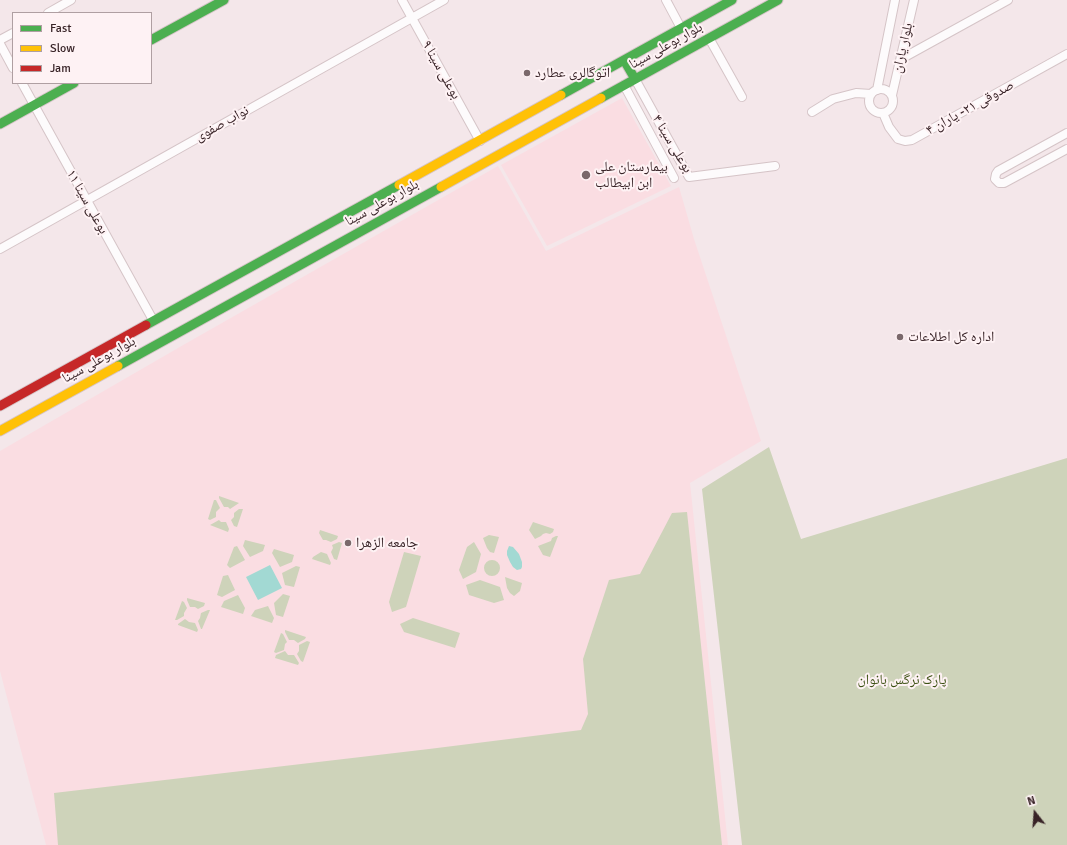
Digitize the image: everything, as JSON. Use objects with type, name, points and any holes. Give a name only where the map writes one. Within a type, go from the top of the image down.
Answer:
[{"type":"main road","points":[[152,39],[224,0]]},
{"type":"main road","name":"بلوار بوعلی سینا","points":[[0,431],[620,79],[624,60],[732,0]]},
{"type":"main road","name":"بلوار بوعلی سینا","points":[[0,406],[153,320],[480,141],[620,79],[637,82],[709,38],[778,0]]},
{"type":"main road","points":[[624,60],[637,82]]},
{"type":"main road","points":[[0,124],[72,84]]},
{"type":"street","points":[[50,12],[71,0]]},
{"type":"street","name":"بوعلی سینا ۹","points":[[402,0],[480,141]]},
{"type":"street","name":"نواب صفوی","points":[[0,249],[444,0]]},
{"type":"street","points":[[666,0],[681,28]]},
{"type":"street","name":"بلوار یاران","points":[[874,92],[895,0]]},
{"type":"street","name":"بلوار یاران","points":[[892,95],[914,0]]},
{"type":"street","points":[[901,59],[1008,0]]},
{"type":"street","points":[[0,40],[12,34]]},
{"type":"street","points":[[709,38],[742,97]]},
{"type":"street","points":[[0,44],[12,66]]},
{"type":"street","name":"صدوقی ۲۱- یاران ۴","points":[[883,113],[898,139],[905,141],[912,140],[1067,54]]},
{"type":"street","name":"بوعلی سینا ۴","points":[[620,79],[674,178]]},
{"type":"street","name":"بوعلی سینا ۴","points":[[637,82],[689,178],[775,166]]},
{"type":"street","name":"بوعلی سینا ۱۱","points":[[23,84],[153,320]]},
{"type":"street","points":[[812,112],[834,99],[856,93],[874,92],[881,89],[892,95],[892,106],[887,111],[883,113],[877,112],[871,108],[869,102],[874,92]]},
{"type":"street","points":[[652,136],[663,130]]},
{"type":"street","points":[[1067,133],[998,171],[995,179],[999,183],[1004,183],[1067,149]]},
{"type":"shaded area","name":"بیمارستان علی ابن ابیطالب","points":[[622,98],[671,186],[547,246],[501,165]]},
{"type":"shaded area","name":"جامعه الزهرا","points":[[498,166],[546,251],[679,187],[694,239],[761,441],[690,483],[728,845],[46,845],[0,671],[0,451]]},
{"type":"green space","name":"پارک نرگس بانوان","points":[[769,447],[801,539],[1067,458],[1067,845],[742,845],[702,489]]},
{"type":"green space","points":[[219,496],[239,503],[230,509],[228,507],[224,507]]},
{"type":"green space","points":[[214,500],[216,500],[220,508],[216,512],[216,517],[210,520],[208,519]]},
{"type":"green space","points":[[239,509],[243,509],[237,527],[234,526],[231,520],[234,517],[234,513]]},
{"type":"green space","points":[[687,512],[722,845],[58,845],[54,793],[581,730],[588,714],[583,659],[609,580],[640,574],[672,513]]},
{"type":"green space","points":[[219,520],[221,522],[226,522],[229,529],[228,532],[210,525]]},
{"type":"green space","points":[[533,522],[554,529],[553,532],[550,534],[543,534],[535,539],[529,530]]},
{"type":"green space","points":[[320,530],[338,536],[337,539],[331,542],[323,540],[319,533]]},
{"type":"green space","points":[[489,535],[499,537],[494,553],[490,552],[487,548],[483,538]]},
{"type":"green space","points":[[558,536],[550,557],[543,555],[538,546],[551,541],[552,538]]},
{"type":"green space","points":[[245,540],[265,545],[263,551],[250,557],[243,546]]},
{"type":"green space","points":[[339,542],[342,543],[337,560],[334,559],[331,552],[333,548],[332,545]]},
{"type":"green space","points":[[474,542],[481,554],[476,572],[463,579],[459,570],[467,547]]},
{"type":"green space","points":[[237,546],[245,560],[230,568],[227,565],[234,547]]},
{"type":"green space","points":[[274,549],[294,555],[292,562],[280,567],[272,553]]},
{"type":"green space","points":[[321,552],[327,554],[331,563],[330,565],[312,559]]},
{"type":"green space","points":[[404,552],[421,556],[406,607],[392,612],[389,602]]},
{"type":"green space","points":[[492,560],[498,562],[500,568],[498,574],[492,576],[486,574],[484,568],[486,562]]},
{"type":"green space","points":[[296,566],[300,567],[294,587],[285,585],[282,573]]},
{"type":"green space","points":[[228,575],[235,590],[222,597],[217,595],[223,576]]},
{"type":"green space","points":[[505,577],[522,583],[520,591],[514,596],[507,588]]},
{"type":"green space","points":[[480,580],[500,587],[504,600],[494,603],[469,595],[466,585]]},
{"type":"green space","points":[[283,594],[290,596],[283,617],[276,615],[274,603]]},
{"type":"green space","points":[[238,595],[245,608],[243,614],[221,607],[224,601]]},
{"type":"green space","points":[[187,598],[205,603],[204,606],[198,609],[195,607],[190,607]]},
{"type":"green space","points":[[182,601],[187,608],[184,616],[175,620]]},
{"type":"green space","points":[[268,606],[274,618],[272,623],[251,616],[255,610]]},
{"type":"green space","points":[[210,610],[201,629],[198,621],[201,613]]},
{"type":"green space","points":[[413,618],[460,633],[455,648],[404,632],[400,624]]},
{"type":"green space","points":[[185,619],[189,622],[195,623],[198,630],[197,632],[178,625]]},
{"type":"green space","points":[[285,630],[306,637],[298,643],[294,640],[289,640]]},
{"type":"green space","points":[[281,633],[287,642],[284,650],[276,653],[274,652]]},
{"type":"green space","points":[[307,641],[310,642],[303,662],[297,654],[299,651],[299,645]]},
{"type":"green space","points":[[285,651],[288,655],[294,655],[299,663],[298,665],[275,658],[276,655]]},
{"type":"water","points":[[509,546],[513,547],[519,554],[522,562],[521,569],[517,570],[510,562],[507,555]]},
{"type":"water","points":[[270,565],[282,588],[258,600],[246,577]]},
{"type":"traffic: fast","points":[[152,39],[224,0]]},
{"type":"traffic: fast","points":[[561,95],[732,0]]},
{"type":"traffic: fast","points":[[601,98],[778,0]]},
{"type":"traffic: fast","points":[[624,60],[635,79]]},
{"type":"traffic: fast","points":[[0,124],[72,84]]},
{"type":"traffic: fast","points":[[146,325],[399,185]]},
{"type":"traffic: fast","points":[[118,366],[441,187]]},
{"type":"traffic: slow","points":[[399,185],[561,95]]},
{"type":"traffic: slow","points":[[441,187],[601,98]]},
{"type":"traffic: slow","points":[[0,431],[118,366]]},
{"type":"traffic: jam","points":[[0,406],[146,325]]},
{"type":"place","name":"اتوگالری عطارد","points":[[527,73]]},
{"type":"place","name":"بیمارستان علی ابن ابیطالب","points":[[586,175]]},
{"type":"place","name":"اداره کل اطلاعات","points":[[900,337]]},
{"type":"place","name":"جامعه الزهرا","points":[[348,543]]}]
